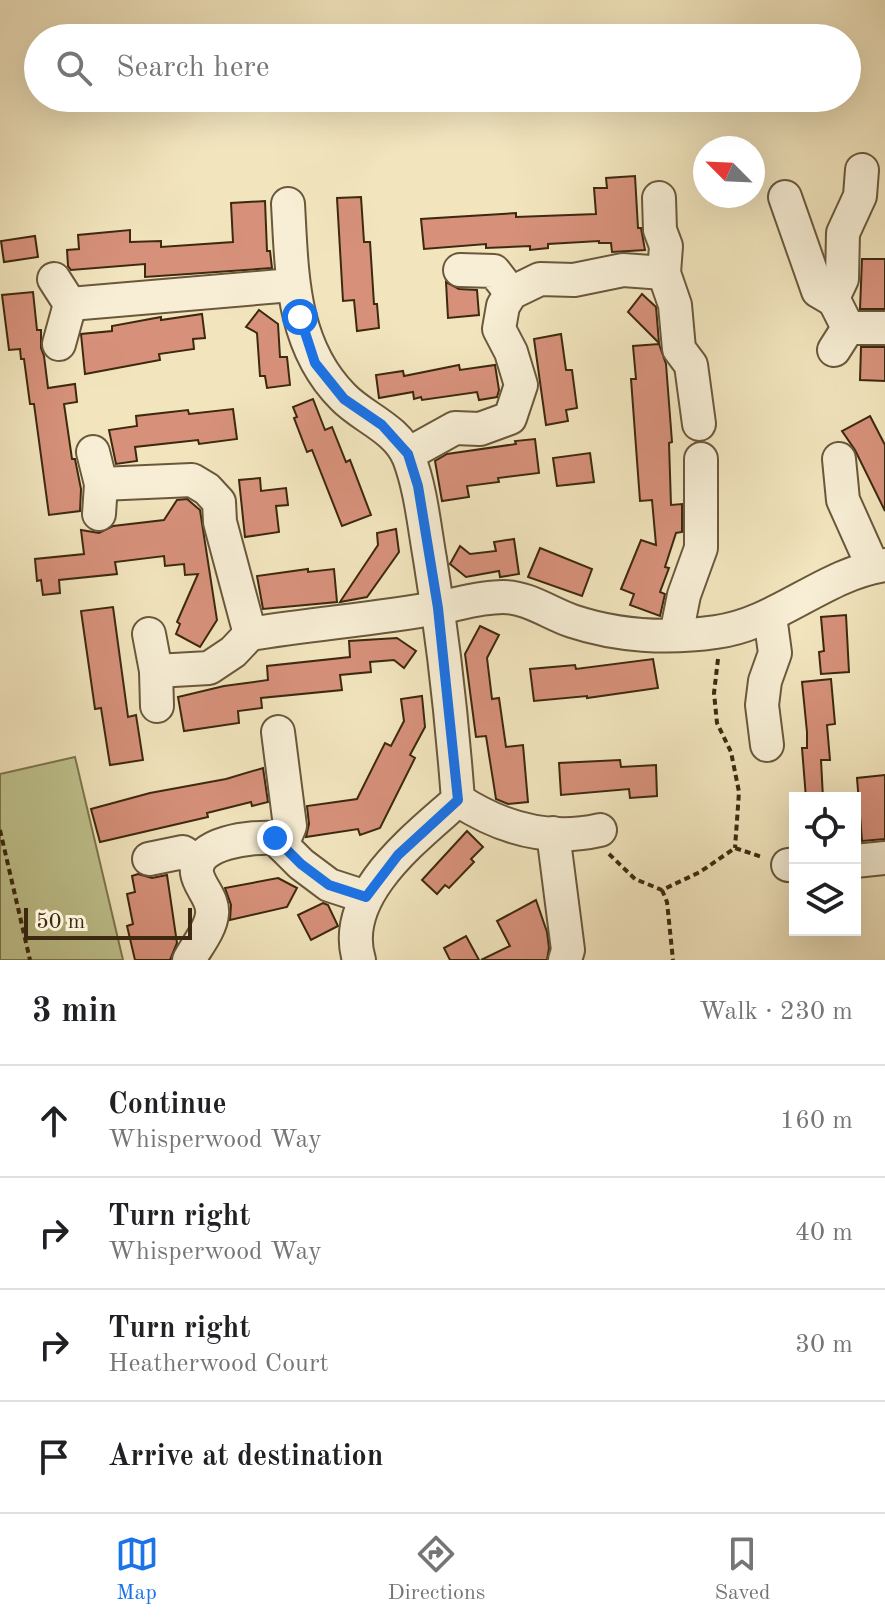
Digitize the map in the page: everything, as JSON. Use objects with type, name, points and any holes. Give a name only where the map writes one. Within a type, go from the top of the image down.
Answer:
[{"type":"street","points":[[838,319],[843,233],[860,196],[862,170]]},
{"type":"street","points":[[785,197],[818,291],[838,319],[885,328]]},
{"type":"street","points":[[659,198],[660,230],[675,305],[679,349],[691,365],[699,424]]},
{"type":"street","points":[[288,204],[292,285],[315,363],[344,399],[382,425],[408,454],[418,486],[438,608],[458,800]]},
{"type":"street","points":[[408,454],[455,428],[480,429],[510,418],[521,385],[511,352],[499,329],[503,306],[511,293],[540,279],[574,280],[665,259]]},
{"type":"street","points":[[460,270],[494,271],[511,293]]},
{"type":"street","points":[[59,344],[62,291],[292,285]]},
{"type":"street","points":[[93,452],[100,499],[192,480],[207,489],[219,502],[220,522],[250,634]]},
{"type":"street","points":[[676,635],[684,595],[701,548],[701,459]]},
{"type":"street","points":[[156,671],[209,668],[233,652],[250,634],[438,608],[471,599],[505,597],[530,602],[570,620],[614,632],[676,635],[718,632],[770,616],[829,584],[879,566],[843,500],[839,459]]},
{"type":"street","points":[[767,745],[762,705],[765,681],[775,653],[770,616]]},
{"type":"street","points":[[149,634],[156,671],[157,706]]},
{"type":"street","points":[[278,732],[290,826],[282,845]]},
{"type":"street","points":[[458,800],[484,817],[527,831],[594,831]]},
{"type":"street","points":[[359,960],[357,925],[366,897],[398,855],[458,800]]},
{"type":"street","points":[[553,833],[568,950],[565,960]]},
{"type":"street","points":[[189,960],[212,915],[208,897],[197,874],[198,862],[206,851],[254,836],[275,838],[301,864],[329,885],[366,897]]},
{"type":"street","points":[[149,859],[183,852],[198,862]]},
{"type":"street","points":[[861,860],[885,858]]},
{"type":"path","points":[[718,632],[714,693],[717,723],[731,752],[739,792],[735,848]]},
{"type":"path","points":[[0,830],[30,960]]},
{"type":"path","points":[[594,831],[635,879],[662,890],[667,902],[673,960]]},
{"type":"path","points":[[735,848],[755,856],[789,862]]},
{"type":"path","points":[[662,890],[700,872],[735,848]]},
{"type":"green space","points":[[75,757],[123,960],[0,960],[0,774]]},
{"type":"building","points":[[635,176],[638,228],[641,228],[645,250],[612,252],[611,243],[599,241],[548,244],[548,248],[530,250],[530,246],[486,248],[486,244],[424,249],[421,219],[516,213],[516,217],[596,214],[594,188],[607,188],[606,178]]},
{"type":"building","points":[[361,197],[364,242],[370,242],[374,304],[377,304],[379,328],[357,331],[354,300],[343,301],[337,198]]},
{"type":"building","points":[[265,201],[267,251],[270,251],[272,268],[145,277],[145,264],[71,270],[68,266],[67,250],[79,249],[78,235],[130,230],[130,242],[161,241],[161,247],[233,242],[231,203]]},
{"type":"building","points":[[35,236],[38,257],[4,262],[1,241]]},
{"type":"building","points":[[862,259],[885,259],[885,309],[860,309]]},
{"type":"building","points":[[446,282],[459,289],[477,290],[479,315],[448,318]]},
{"type":"building","points":[[33,292],[48,388],[75,384],[77,402],[64,404],[72,459],[75,459],[81,489],[80,511],[49,515],[34,404],[30,404],[24,359],[21,359],[20,349],[9,350],[2,295]]},
{"type":"building","points":[[642,294],[656,307],[659,343],[628,312]]},
{"type":"building","points":[[259,310],[278,324],[280,357],[287,357],[290,385],[267,388],[265,376],[260,376],[257,333],[246,327]]},
{"type":"building","points":[[202,314],[205,338],[193,339],[194,349],[159,354],[160,360],[85,374],[81,334],[112,331],[112,326],[161,317],[161,320]]},
{"type":"building","points":[[561,334],[566,370],[572,370],[577,408],[566,410],[568,421],[546,425],[534,339]]},
{"type":"building","points":[[659,344],[666,364],[672,442],[669,443],[671,505],[682,504],[682,532],[676,533],[665,567],[669,568],[660,592],[665,594],[660,616],[630,605],[634,594],[621,589],[641,540],[656,545],[652,500],[640,501],[631,379],[636,379],[633,346]]},
{"type":"building","points":[[861,347],[885,347],[885,381],[860,380]]},
{"type":"building","points":[[459,365],[460,370],[495,365],[499,390],[497,397],[479,400],[477,392],[422,400],[421,397],[414,399],[413,392],[379,398],[376,375],[403,371],[404,376]]},
{"type":"building","points":[[313,399],[325,430],[332,427],[346,462],[350,460],[371,515],[342,526],[312,450],[307,452],[294,418],[297,417],[293,407]]},
{"type":"building","points":[[233,409],[237,439],[135,447],[137,461],[116,464],[109,430],[137,426],[136,416]]},
{"type":"building","points":[[870,416],[885,445],[885,511],[855,450],[842,431]]},
{"type":"building","points":[[535,439],[539,473],[467,486],[469,497],[442,501],[435,461],[447,454]]},
{"type":"building","points":[[590,453],[594,482],[557,486],[553,458]]},
{"type":"building","points":[[260,478],[261,491],[286,488],[288,505],[276,506],[279,532],[245,537],[239,480]]},
{"type":"building","points":[[187,499],[200,510],[217,620],[200,647],[176,634],[180,624],[177,622],[198,574],[185,575],[184,564],[165,566],[164,556],[115,562],[117,574],[59,580],[60,593],[43,595],[41,580],[37,581],[35,559],[84,554],[81,530],[99,533],[113,526],[164,520],[177,500]]},
{"type":"building","points":[[396,529],[399,552],[367,597],[340,602],[378,545],[377,533]]},
{"type":"building","points":[[514,539],[519,574],[500,577],[499,571],[466,577],[450,564],[460,546],[470,554],[496,551],[494,542]]},
{"type":"building","points":[[540,548],[592,569],[582,596],[528,577]]},
{"type":"building","points":[[308,569],[308,572],[334,569],[337,602],[263,609],[257,576]]},
{"type":"building","points":[[113,607],[128,717],[136,715],[143,760],[110,765],[101,708],[95,709],[81,611]]},
{"type":"building","points":[[846,615],[849,672],[821,674],[819,652],[824,651],[821,617]]},
{"type":"building","points":[[480,626],[499,635],[487,658],[492,699],[499,698],[506,747],[523,745],[528,802],[508,804],[496,799],[486,736],[476,737],[465,654]]},
{"type":"building","points":[[397,638],[416,651],[404,668],[394,660],[370,662],[371,672],[340,675],[342,690],[261,698],[262,708],[238,711],[239,723],[184,731],[178,697],[268,680],[267,666],[350,657],[349,641]]},
{"type":"building","points":[[653,659],[658,688],[587,698],[534,701],[530,669],[575,665],[576,669]]},
{"type":"building","points":[[831,679],[835,724],[827,725],[830,760],[821,760],[823,792],[806,792],[802,748],[807,748],[807,732],[802,682]]},
{"type":"building","points":[[422,696],[425,727],[410,755],[415,758],[380,828],[360,835],[358,829],[306,837],[309,824],[307,806],[357,799],[385,743],[391,746],[404,721],[401,699]]},
{"type":"building","points":[[620,760],[621,767],[656,765],[657,796],[630,798],[629,789],[561,795],[559,763]]},
{"type":"building","points":[[263,768],[268,802],[252,806],[251,802],[207,813],[208,817],[100,842],[91,809]]},
{"type":"building","points":[[885,775],[885,839],[862,841],[861,792],[858,792],[857,778]]},
{"type":"building","points":[[467,831],[483,847],[471,859],[474,862],[449,888],[445,885],[437,894],[422,880]]},
{"type":"building","points":[[138,874],[152,878],[167,875],[177,943],[170,960],[135,960],[127,926],[133,924],[127,894],[135,892],[132,876]]},
{"type":"building","points":[[278,878],[297,888],[287,907],[230,920],[231,905],[225,888]]},
{"type":"building","points":[[536,900],[547,932],[547,960],[481,960],[510,946],[497,921]]},
{"type":"building","points":[[323,903],[328,905],[338,926],[311,940],[298,915]]},
{"type":"building","points":[[466,936],[479,960],[450,960],[444,948]]},
{"type":"route","points":[[275,838],[301,864],[329,885],[366,897],[398,855],[458,800],[438,608],[418,486],[408,454],[382,425],[344,399],[315,363],[300,317]]}]
